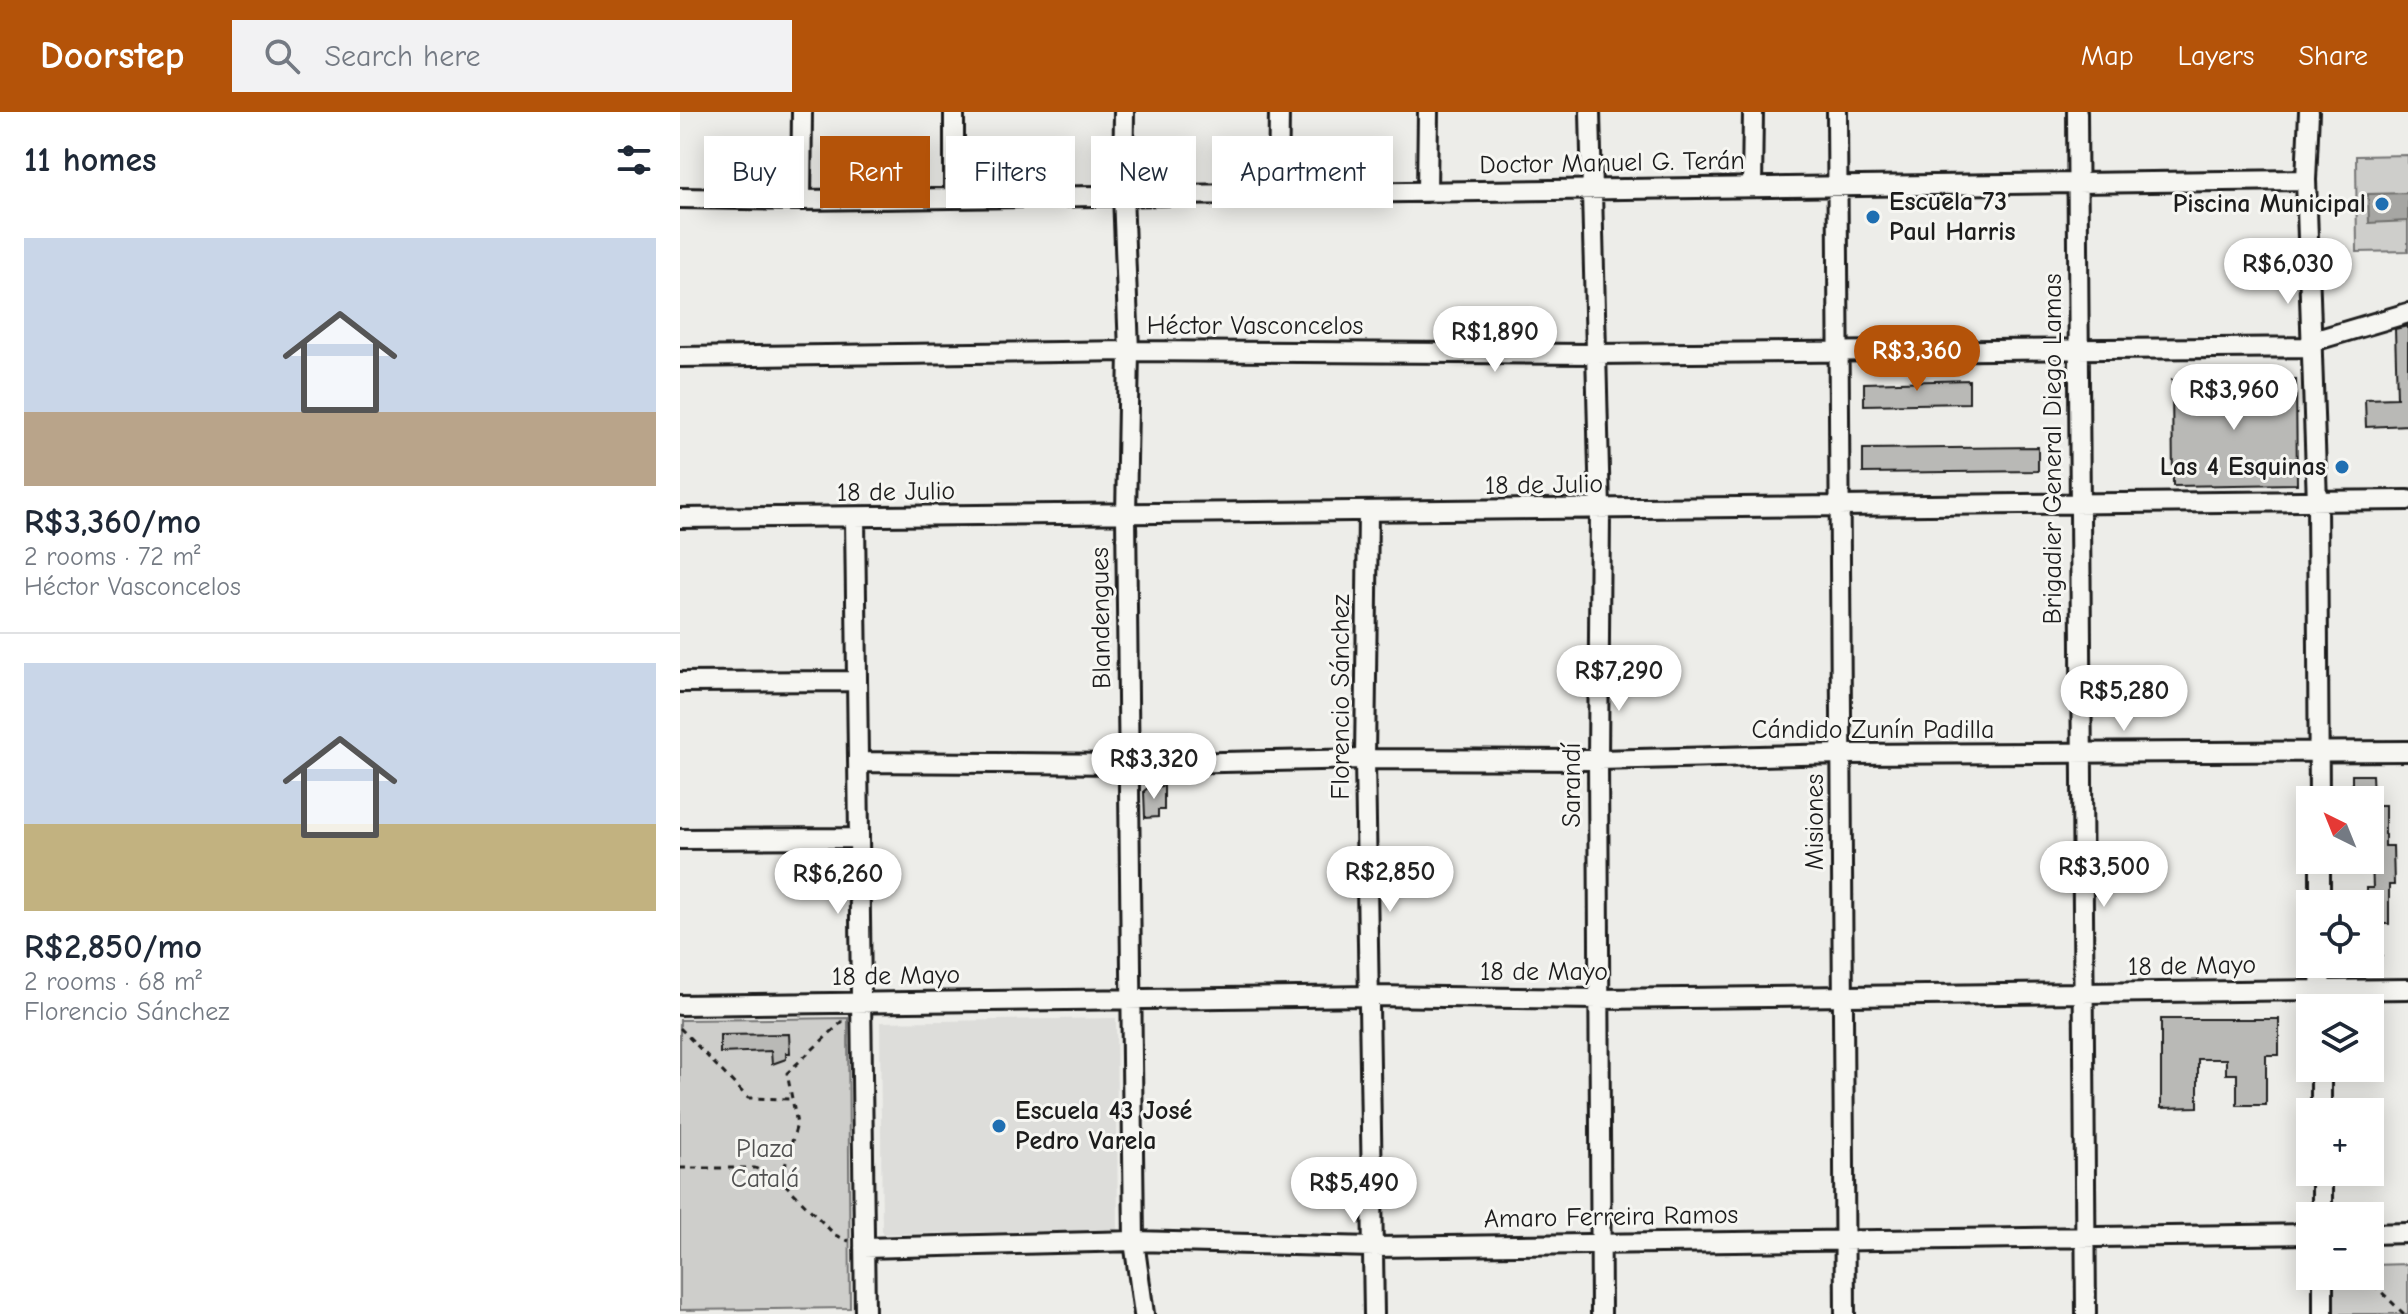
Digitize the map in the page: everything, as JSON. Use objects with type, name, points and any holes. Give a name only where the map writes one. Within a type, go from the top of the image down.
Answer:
[{"type":"street","points":[[802,112],[802,136]]},
{"type":"street","points":[[954,112],[954,136]]},
{"type":"street","name":"Blandengues","points":[[1124,112],[1124,136]]},
{"type":"street","points":[[1279,112],[1279,136]]},
{"type":"street","points":[[1427,192],[1428,112]]},
{"type":"street","name":"Sarandí","points":[[1590,112],[1600,510],[1601,1314]]},
{"type":"street","points":[[1752,187],[1753,112]]},
{"type":"street","name":"Misiones","points":[[1837,112],[1845,1314]]},
{"type":"street","name":"Brigadier General Diego Lamas","points":[[2077,112],[2086,1314]]},
{"type":"street","points":[[2309,112],[2306,180],[2317,502],[2319,786]]},
{"type":"street","name":"Doctor Manuel G. Terán","points":[[1393,192],[2306,180]]},
{"type":"street","name":"Doctor Manuel G. Terán","points":[[680,198],[704,198]]},
{"type":"street","name":"Doctor Manuel G. Terán","points":[[804,200],[946,198]]},
{"type":"street","name":"Blandengues","points":[[1124,208],[1129,351],[1126,515],[1134,1241],[1144,1314]]},
{"type":"street","name":"Héctor Vasconcelos","points":[[680,357],[1129,351],[1596,354],[2310,344],[2408,313]]},
{"type":"street","name":"18 de Julio","points":[[680,518],[855,519],[2408,500]]},
{"type":"street","name":"Florencio Sánchez","points":[[1368,513],[1365,759],[1374,1314]]},
{"type":"street","points":[[855,519],[865,1314]]},
{"type":"street","points":[[680,682],[855,681]]},
{"type":"street","name":"Cándido Zunín Padilla","points":[[858,762],[1130,764],[1365,759],[1598,760],[1841,754],[2408,751]]},
{"type":"street","points":[[680,839],[858,838]]},
{"type":"street","name":"18 de Mayo","points":[[2364,994],[2408,989]]},
{"type":"street","name":"18 de Mayo","points":[[680,1005],[1371,996],[1599,999],[2084,993],[2296,998]]},
{"type":"street","points":[[2384,1234],[2408,1233]]},
{"type":"street","name":"Amaro Ferreira Ramos","points":[[864,1248],[1134,1241],[1374,1247],[2296,1234]]},
{"type":"street","points":[[2323,1290],[2323,1314]]},
{"type":"path","points":[[781,1180],[797,1124],[787,1073],[843,1021]]},
{"type":"path","points":[[680,1028],[748,1098],[792,1099]]},
{"type":"path","points":[[680,1168],[755,1168],[781,1180],[835,1235],[864,1248]]},
{"type":"path","points":[[2379,1290],[2404,1314]]},
{"type":"shaded area","points":[[2408,193],[2408,221],[2369,223],[2368,194]]},
{"type":"shaded area","name":"Escuela 43 José Pedro Varela","points":[[1116,1018],[1118,1230],[882,1234],[880,1022]]},
{"type":"green space","name":"Piscina Municipal","points":[[2408,155],[2408,251],[2357,252],[2356,156]]},
{"type":"green space","name":"Plaza Catalá","points":[[848,1018],[850,1308],[680,1310],[680,1020]]},
{"type":"green space","points":[[2408,1264],[2408,1314],[2334,1314],[2334,1290],[2384,1290],[2384,1265]]},
{"type":"building","points":[[2408,326],[2408,425],[2366,427],[2365,399],[2397,398],[2395,329]]},
{"type":"building","points":[[2296,379],[2297,484],[2173,486],[2172,380]]},
{"type":"building","points":[[1969,380],[1969,403],[1864,405],[1864,383]]},
{"type":"building","points":[[2038,447],[2038,471],[1863,473],[1863,449]]},
{"type":"building","points":[[2352,775],[2372,775],[2373,786],[2352,786]]},
{"type":"building","points":[[1164,786],[1164,810],[1158,810],[1158,817],[1145,818],[1144,791],[1149,787]]},
{"type":"building","points":[[2385,805],[2385,846],[2393,846],[2394,885],[2389,885],[2389,924],[2384,924],[2384,890],[2366,890],[2373,888],[2372,874],[2384,874]]},
{"type":"building","points":[[2161,1019],[2279,1019],[2279,1055],[2266,1055],[2266,1105],[2237,1105],[2237,1074],[2226,1074],[2226,1059],[2198,1059],[2198,1107],[2161,1108]]},
{"type":"building","points":[[789,1034],[790,1053],[786,1053],[786,1059],[772,1064],[771,1051],[720,1053],[720,1035]]},
{"type":"place","name":"Piscina Municipal","points":[[2382,204]]},
{"type":"place","name":"Escuela 73 Paul Harris","points":[[1873,217]]},
{"type":"place","name":"Las 4 Esquinas","points":[[2342,467]]},
{"type":"place","name":"Escuela 43 José Pedro Varela","points":[[999,1126]]}]
